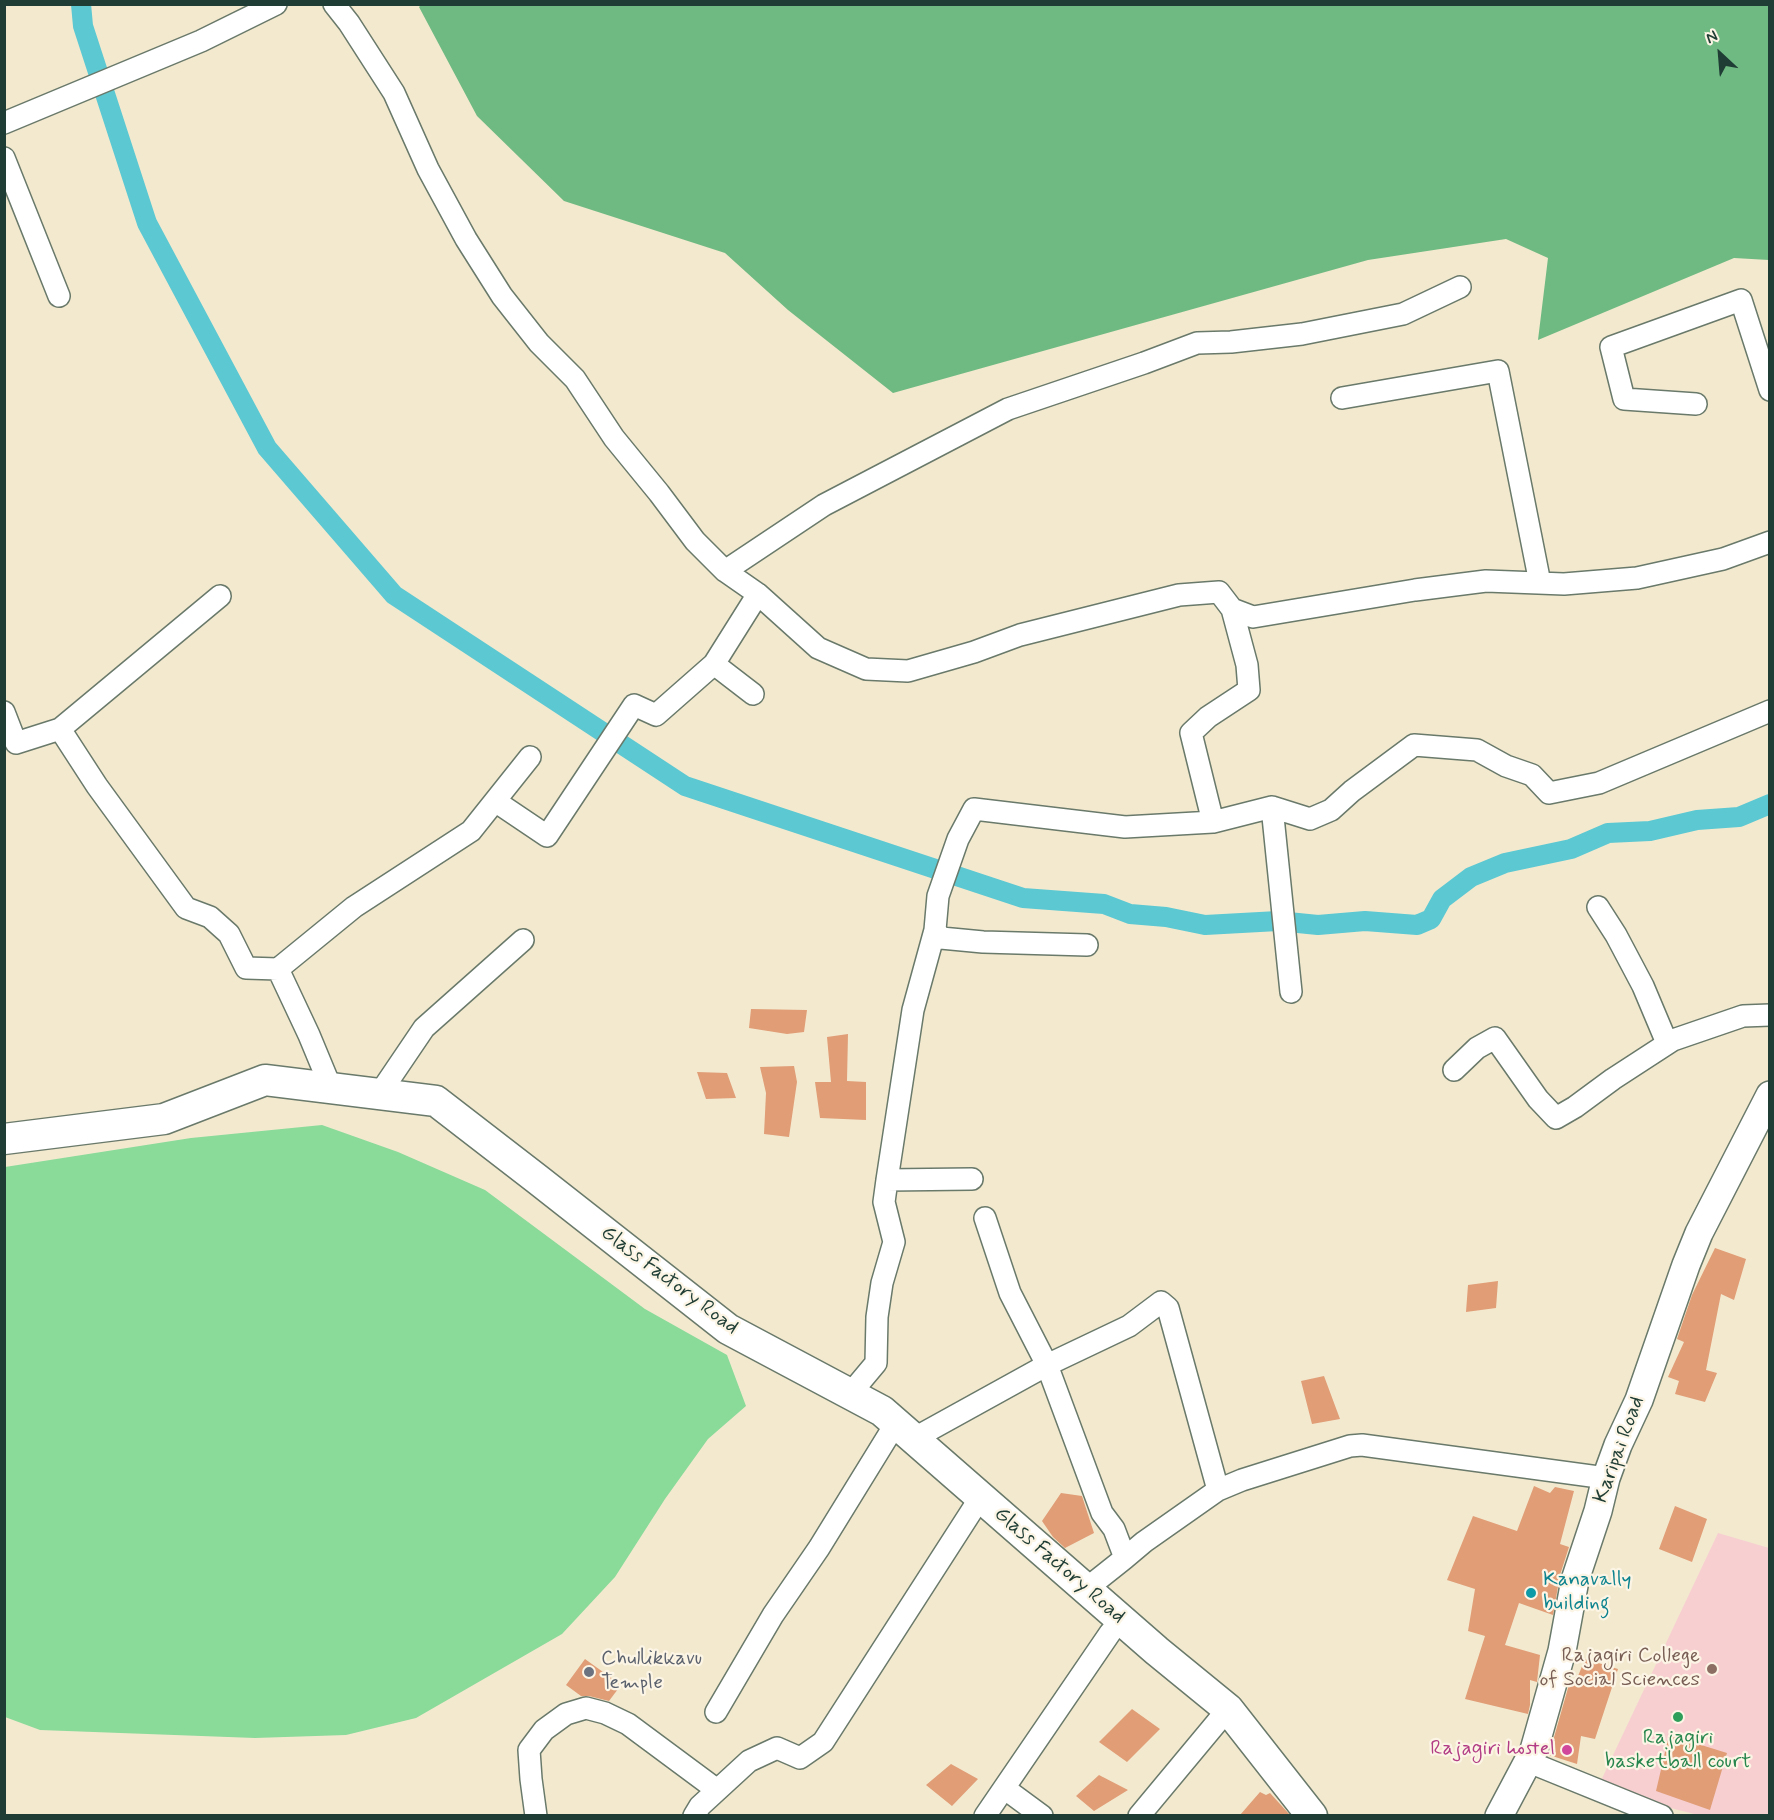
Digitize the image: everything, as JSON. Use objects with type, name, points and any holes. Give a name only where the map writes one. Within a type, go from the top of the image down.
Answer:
[{"type":"main road","name":"Glass Factory Road","points":[[4,1139],[164,1119],[265,1080],[436,1101],[728,1329],[882,1411],[1121,1620],[1228,1709],[1312,1815]]},
{"type":"street","points":[[11,120],[201,41],[276,4]]},
{"type":"street","points":[[334,4],[349,23],[394,93],[428,169],[466,240],[502,296],[539,343],[574,380],[614,438],[695,541],[725,571],[758,594],[818,648],[866,669],[908,671],[974,652],[1020,635],[1179,595],[1219,592],[1232,609],[1247,665],[1249,690],[1208,717],[1191,734],[1213,822]]},
{"type":"street","points":[[4,158],[59,296]]},
{"type":"street","points":[[725,571],[824,505],[1008,409],[1197,343],[1231,342],[1302,334],[1403,314],[1460,287]]},
{"type":"street","points":[[1696,404],[1624,399],[1611,347],[1741,300],[1770,390]]},
{"type":"street","points":[[1341,398],[1498,371],[1540,583]]},
{"type":"street","points":[[1232,609],[1253,616],[1486,581],[1564,584],[1637,578],[1723,560],[1770,542]]},
{"type":"street","points":[[495,801],[547,837],[634,705],[656,715],[714,664],[758,594]]},
{"type":"street","points":[[4,712],[16,743],[60,729],[220,596]]},
{"type":"street","points":[[714,664],[753,694]]},
{"type":"street","points":[[850,1394],[876,1363],[877,1317],[882,1283],[894,1242],[885,1202],[887,1180],[913,1011],[935,930],[938,896],[958,839],[974,809],[1125,827],[1213,822],[1272,807],[1310,819],[1331,810],[1352,791],[1414,745],[1477,750],[1506,766],[1532,775],[1549,793],[1599,783],[1770,711]]},
{"type":"street","points":[[60,729],[97,786],[186,908],[210,916],[229,934],[246,968],[278,969],[354,907],[471,831],[530,757]]},
{"type":"street","points":[[1272,807],[1291,992]]},
{"type":"street","points":[[1598,907],[1643,986],[1667,1043]]},
{"type":"street","points":[[935,930],[941,938],[983,942],[1087,945]]},
{"type":"street","points":[[380,1093],[424,1028],[523,940]]},
{"type":"street","points":[[278,969],[331,1089]]},
{"type":"street","points":[[1454,1070],[1477,1048],[1495,1038],[1538,1099],[1556,1118],[1673,1040],[1743,1016],[1770,1015]]},
{"type":"street","name":"Karipai Road","points":[[1499,1815],[1534,1750],[1562,1651],[1575,1580],[1618,1445],[1639,1400],[1699,1233],[1770,1095]]},
{"type":"street","points":[[887,1180],[972,1179]]},
{"type":"street","points":[[985,1218],[1010,1293],[1047,1365],[1102,1513],[1114,1528],[1125,1557]]},
{"type":"street","points":[[716,1712],[773,1615],[904,1431],[1129,1326],[1161,1302],[1168,1308],[1218,1490]]},
{"type":"street","points":[[1086,1589],[1144,1542],[1218,1490],[1242,1480],[1350,1446],[1362,1445],[1606,1478]]},
{"type":"street","points":[[694,1815],[700,1806],[749,1761],[777,1748],[800,1758],[823,1742],[980,1498]]},
{"type":"street","points":[[985,1815],[1121,1620]]},
{"type":"street","points":[[536,1815],[529,1750],[544,1730],[566,1714],[586,1708],[605,1713],[628,1724],[717,1790]]},
{"type":"street","points":[[1139,1815],[1228,1709]]},
{"type":"street","points":[[1529,1762],[1662,1815]]},
{"type":"street","points":[[1004,1788],[1042,1815]]},
{"type":"shaded area","name":"Rajagiri College of Social Sciences","points":[[1718,1533],[1769,1548],[1769,1815],[1698,1815],[1597,1789]]},
{"type":"green space","points":[[421,5],[1769,5],[1769,260],[1734,258],[1538,340],[1548,258],[1506,239],[1368,260],[893,393],[788,310],[725,253],[564,201],[477,116],[419,7]]},
{"type":"green space","points":[[322,1125],[398,1152],[485,1190],[645,1309],[727,1355],[746,1406],[708,1439],[665,1499],[615,1577],[562,1634],[416,1718],[346,1735],[255,1738],[40,1730],[5,1717],[5,1167],[191,1138]]},
{"type":"building","points":[[751,1009],[807,1010],[804,1032],[787,1034],[749,1028]]},
{"type":"building","points":[[848,1034],[847,1081],[866,1082],[866,1120],[820,1118],[815,1082],[831,1082],[827,1037]]},
{"type":"building","points":[[794,1066],[797,1082],[789,1137],[764,1134],[766,1093],[760,1067]]},
{"type":"building","points":[[697,1072],[727,1073],[736,1098],[706,1099]]},
{"type":"building","points":[[1715,1248],[1746,1259],[1734,1300],[1721,1294],[1706,1370],[1717,1373],[1705,1402],[1675,1394],[1679,1381],[1668,1377],[1684,1342],[1677,1339],[1692,1295]]},
{"type":"building","points":[[1498,1281],[1496,1308],[1466,1312],[1468,1285]]},
{"type":"building","points":[[1324,1376],[1340,1419],[1312,1424],[1301,1381]]},
{"type":"building","points":[[1534,1486],[1550,1493],[1555,1487],[1574,1491],[1560,1544],[1569,1547],[1560,1575],[1553,1615],[1519,1603],[1505,1645],[1540,1655],[1537,1682],[1530,1680],[1528,1714],[1465,1699],[1485,1636],[1468,1631],[1475,1589],[1447,1580],[1473,1516],[1517,1531]]},
{"type":"building","points":[[1061,1493],[1082,1496],[1094,1533],[1065,1548],[1053,1537],[1042,1521]]},
{"type":"building","points":[[1675,1506],[1707,1519],[1692,1562],[1659,1549]]},
{"type":"building","name":"Chullikkavu Temple","points":[[585,1659],[621,1685],[609,1701],[581,1696],[566,1685]]},
{"type":"building","points":[[1585,1659],[1618,1669],[1595,1739],[1581,1736],[1577,1764],[1549,1755],[1570,1681],[1576,1681]]},
{"type":"building","points":[[1132,1709],[1160,1729],[1127,1762],[1099,1742]]},
{"type":"building","points":[[1669,1735],[1727,1753],[1710,1810],[1656,1791]]},
{"type":"building","points":[[951,1764],[978,1779],[952,1806],[926,1785]]},
{"type":"building","points":[[1099,1775],[1128,1790],[1094,1811],[1076,1796]]},
{"type":"building","points":[[1260,1792],[1266,1795],[1270,1793],[1290,1815],[1240,1815]]},
{"type":"waterway","points":[[81,4],[83,26],[147,223],[267,448],[394,595],[685,786],[1023,898],[1104,904],[1130,914],[1166,917],[1205,925],[1278,921],[1318,925],[1365,921],[1417,925],[1431,919],[1442,899],[1471,877],[1505,863],[1571,849],[1608,833],[1650,831],[1697,820],[1739,817],[1770,804]]},
{"type":"place","name":"Kanavally building","points":[[1531,1593]]},
{"type":"place","name":"Rajagiri College of Social Sciences","points":[[1712,1669]]},
{"type":"place","name":"Chullikkavu Temple","points":[[589,1672]]},
{"type":"place","name":"Rajagiri basketball court","points":[[1678,1717]]},
{"type":"place","name":"Rajagiri hostel","points":[[1567,1750]]}]
